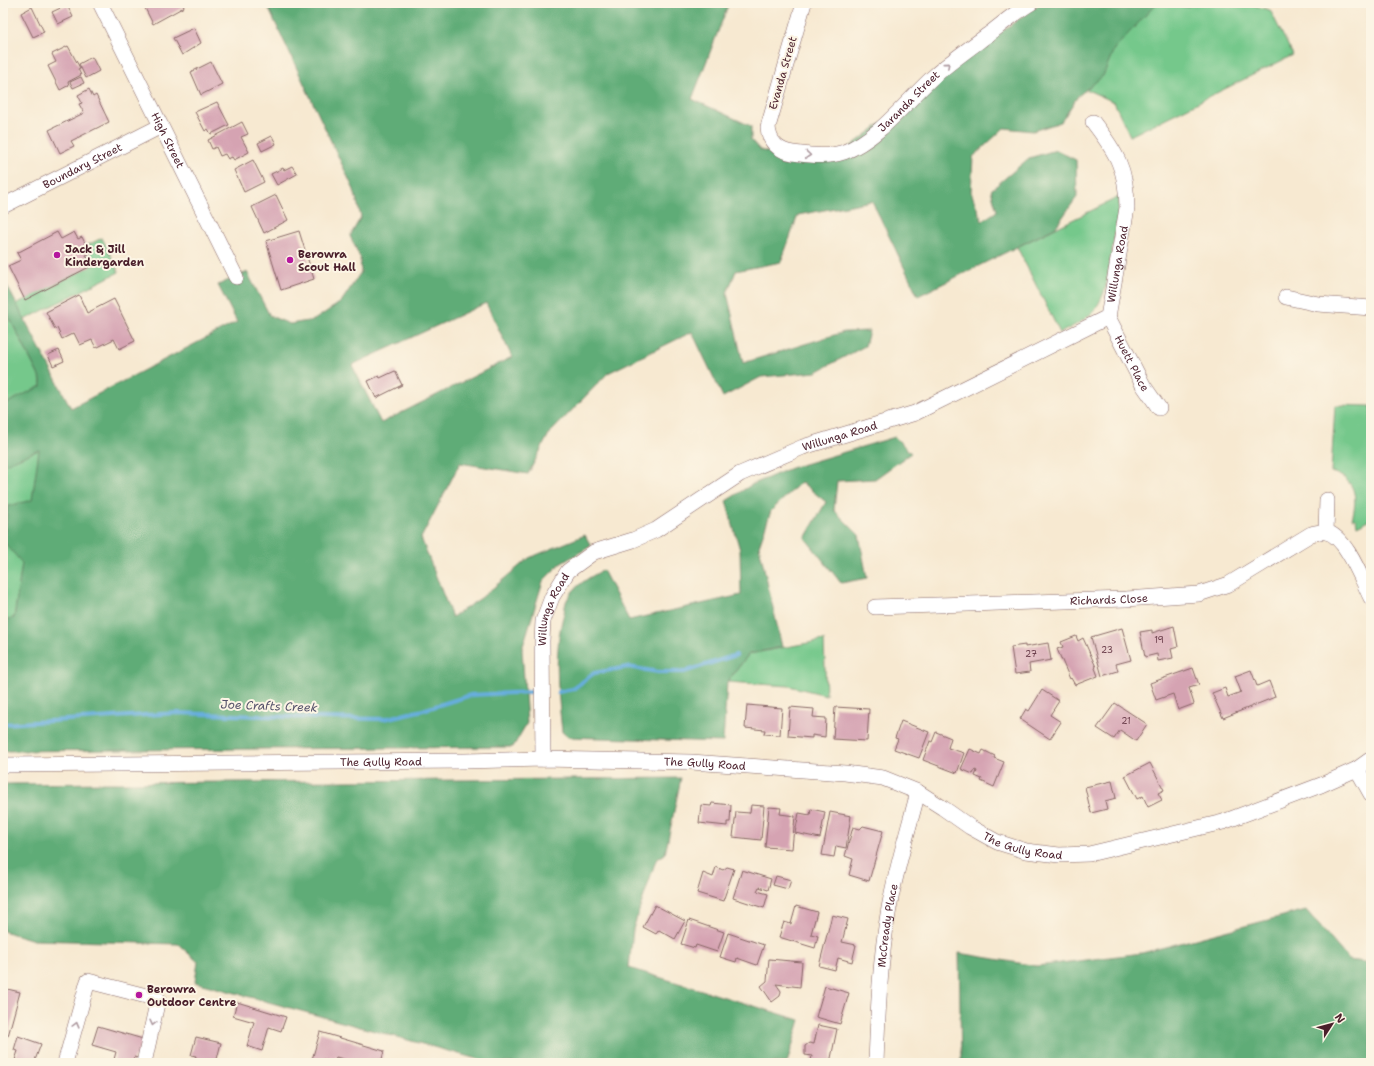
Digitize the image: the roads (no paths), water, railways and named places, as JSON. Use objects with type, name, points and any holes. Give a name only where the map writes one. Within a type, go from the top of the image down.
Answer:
[{"type":"street","name":"High Street","points":[[100,3],[236,277]]},
{"type":"street","name":"Evanda Street","points":[[772,143],[768,135],[768,127],[804,3]]},
{"type":"street","name":"Jaranda Street","points":[[772,143],[778,148],[788,152],[810,156],[830,155],[843,152],[857,146],[900,112],[931,79],[953,60],[1031,3]]},
{"type":"street","name":"Willunga Road","points":[[543,759],[543,621],[552,597],[568,571],[594,552],[633,540],[656,530],[740,474],[803,447],[915,413],[1108,317],[1127,208],[1127,190],[1123,170],[1111,146],[1093,122]]},
{"type":"street","name":"Boundary Street","points":[[3,206],[162,126]]},
{"type":"street","points":[[1286,297],[1318,304],[1371,308]]},
{"type":"street","name":"Huett Place","points":[[1108,317],[1143,385],[1159,408]]},
{"type":"street","points":[[1327,500],[1326,532],[1337,537],[1346,548],[1371,598]]},
{"type":"street","name":"Richards Close","points":[[875,607],[1126,599],[1199,594],[1229,584],[1311,534],[1326,532]]},
{"type":"street","name":"The Gully Road","points":[[3,765],[543,759],[691,762],[845,773],[883,778],[918,792],[970,827],[997,842],[1032,852],[1059,855],[1089,854],[1223,822],[1321,785],[1357,769],[1371,759]]},
{"type":"street","points":[[1357,769],[1371,794]]},
{"type":"street","name":"McCready Place","points":[[876,1063],[881,972],[889,908],[902,851],[918,792]]},
{"type":"street","points":[[65,1063],[88,981],[158,999],[144,1063]]},
{"type":"waterway","name":"Joe Crafts Creek","points":[[558,692],[573,689],[594,673],[628,667],[658,672],[684,672],[736,655]]},
{"type":"waterway","name":"Joe Crafts Creek","points":[[3,724],[177,713],[384,719],[423,710],[471,695],[531,692]]},
{"type":"place","name":"Jack & Jill Kindergarden","points":[[57,255]]},
{"type":"place","name":"Berowra Scout Hall","points":[[290,260]]},
{"type":"place","name":"Berowra Outdoor Centre","points":[[139,995]]}]
